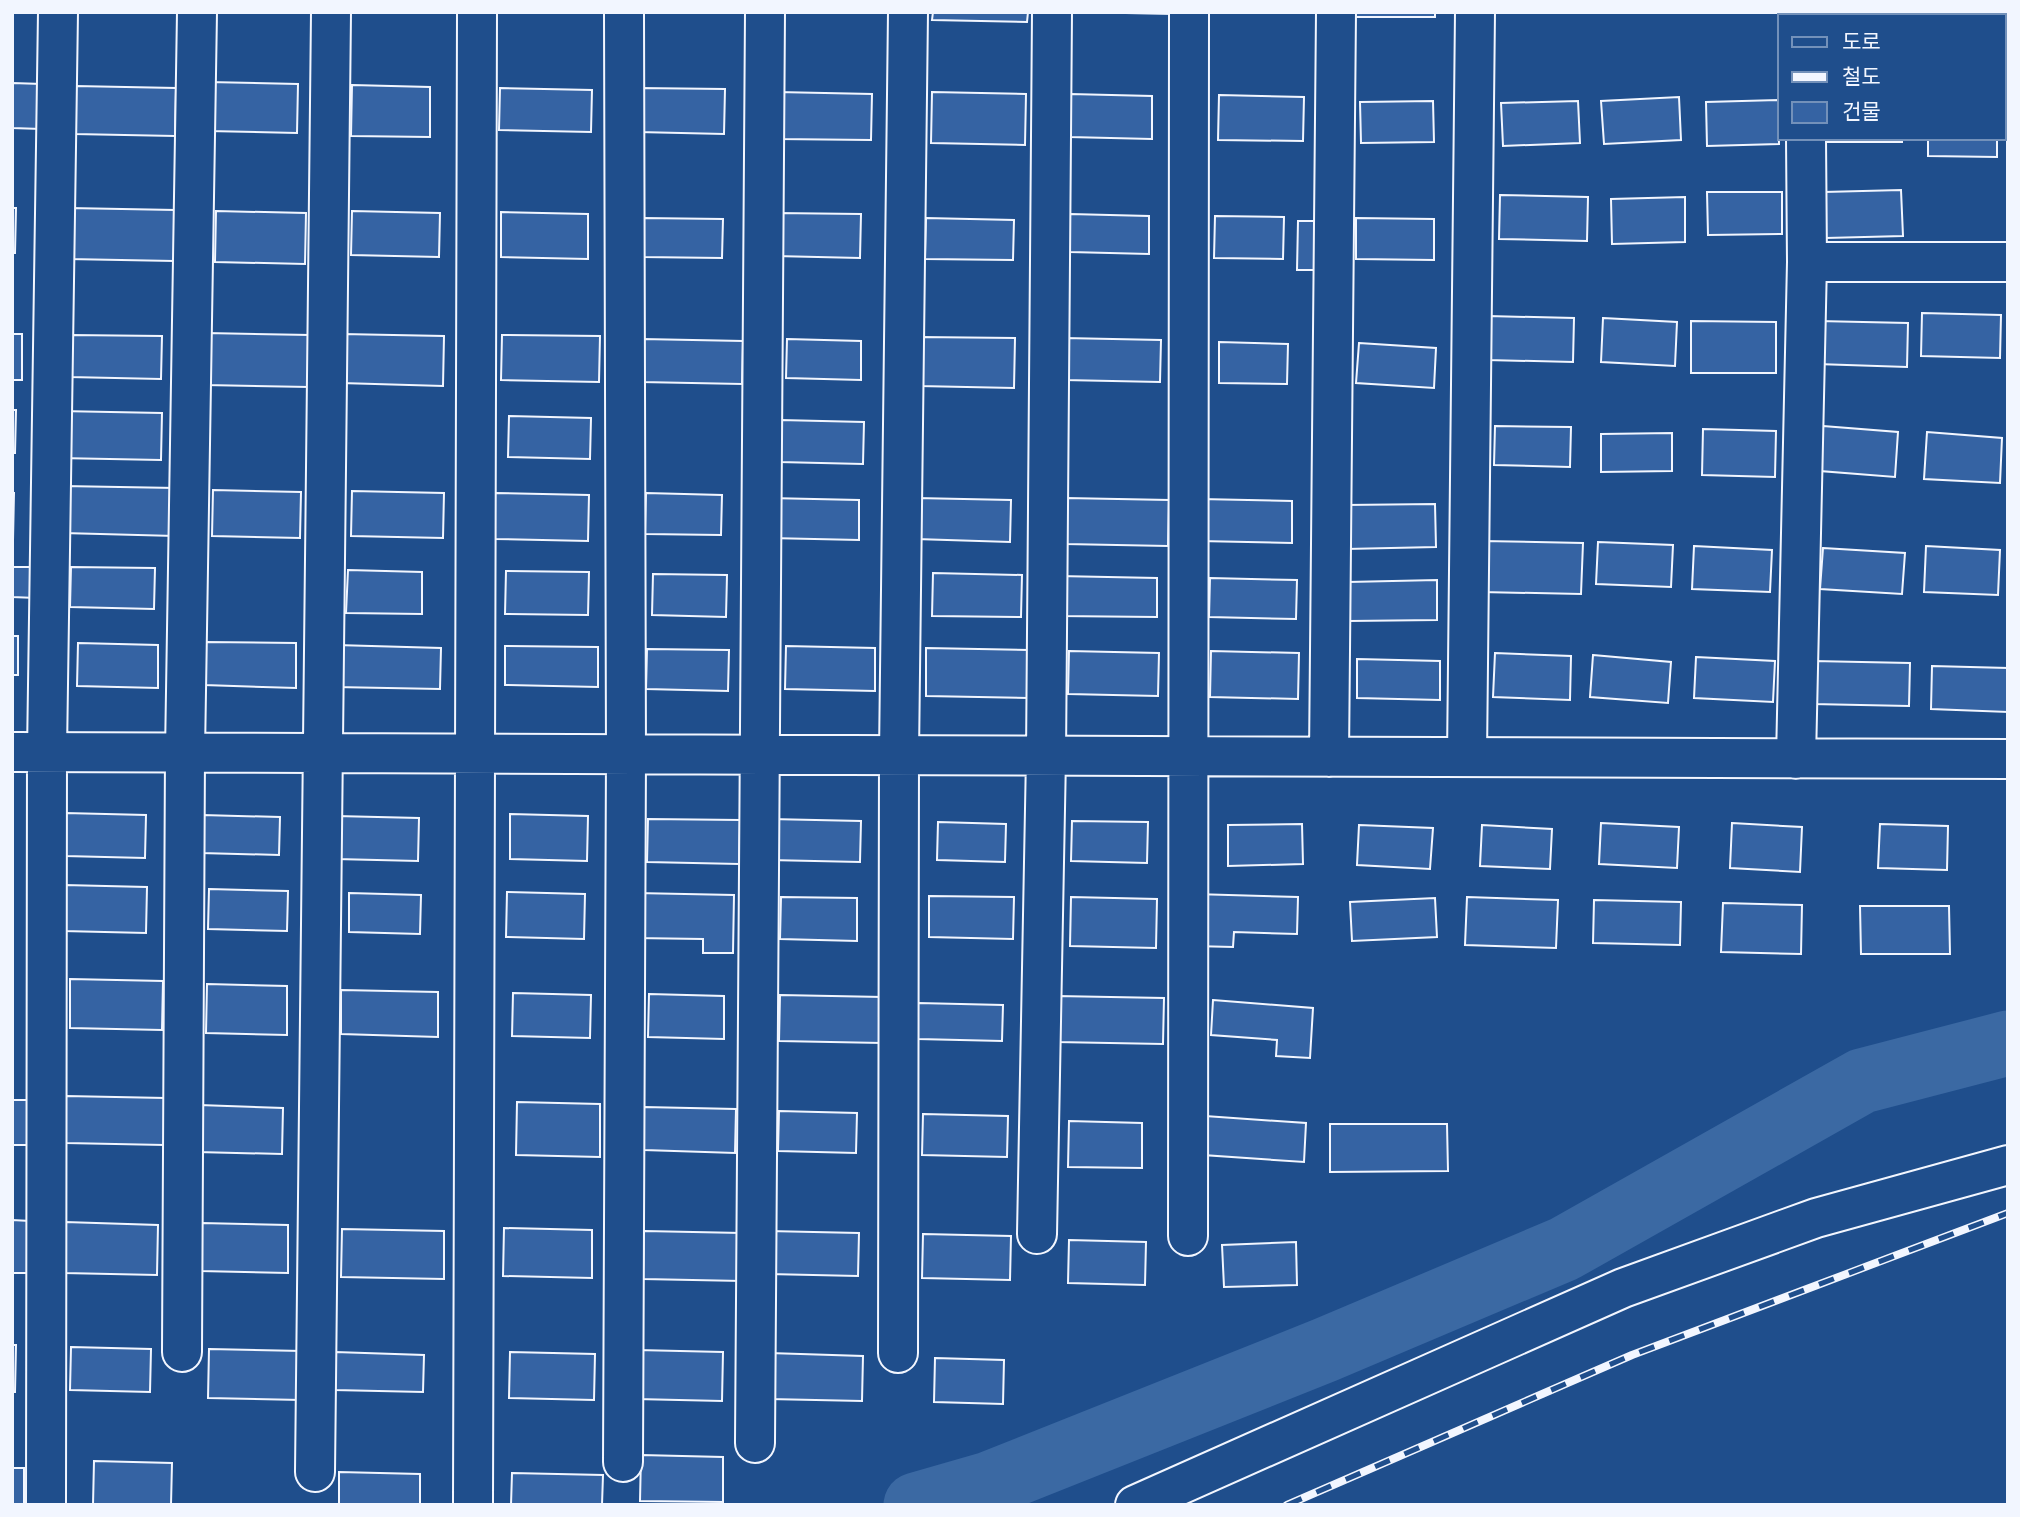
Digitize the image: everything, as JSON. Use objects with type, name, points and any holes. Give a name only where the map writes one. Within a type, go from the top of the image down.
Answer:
[{"type":"street","points":[[46,1505],[30,752],[58,12]]},
{"type":"street","points":[[182,1352],[185,753],[197,12]]},
{"type":"street","points":[[315,1472],[331,12]]},
{"type":"street","points":[[473,1505],[477,12]]},
{"type":"street","points":[[624,12],[624,1462]]},
{"type":"street","points":[[755,1443],[765,12]]},
{"type":"street","points":[[898,1353],[899,755],[908,12]]},
{"type":"street","points":[[1037,1234],[1046,756],[1052,12]]},
{"type":"street","points":[[1188,1236],[1189,12]]},
{"type":"street","points":[[1329,757],[1336,12]]},
{"type":"street","points":[[1466,757],[1475,12]]},
{"type":"street","points":[[1796,759],[1807,262],[1806,140]]},
{"type":"street","points":[[1807,262],[2008,262]]},
{"type":"street","points":[[30,752],[2008,760]]},
{"type":"street","points":[[1135,1505],[1623,1287],[1816,1218],[2008,1165]]},
{"type":"building","points":[[933,12],[1028,12],[1027,22],[932,20]]},
{"type":"building","points":[[1078,12],[1172,12],[1172,14]]},
{"type":"building","points":[[1348,12],[1435,12],[1435,17],[1348,17]]},
{"type":"building","points":[[208,82],[298,84],[297,133],[208,131]]},
{"type":"building","points":[[12,83],[42,84],[41,129],[12,128]]},
{"type":"building","points":[[352,85],[430,87],[430,137],[351,136]]},
{"type":"building","points":[[75,86],[176,88],[175,136],[74,134]]},
{"type":"building","points":[[500,88],[592,90],[591,132],[499,130]]},
{"type":"building","points":[[638,88],[725,89],[724,134],[638,132]]},
{"type":"building","points":[[777,92],[872,94],[871,140],[777,139]]},
{"type":"building","points":[[932,92],[1026,94],[1025,145],[931,143]]},
{"type":"building","points":[[1070,94],[1152,96],[1152,139],[1069,137]]},
{"type":"building","points":[[1219,95],[1304,97],[1303,141],[1218,140]]},
{"type":"building","points":[[1679,97],[1681,140],[1604,144],[1601,101]]},
{"type":"building","points":[[1778,100],[1779,144],[1707,146],[1706,102]]},
{"type":"building","points":[[1433,101],[1434,142],[1361,143],[1360,102]]},
{"type":"building","points":[[1578,101],[1580,143],[1503,146],[1501,103]]},
{"type":"building","points":[[1821,140],[1902,140],[1902,142]]},
{"type":"building","points":[[1928,140],[1997,140],[1997,157],[1928,156]]},
{"type":"building","points":[[1901,190],[1903,236],[1826,238],[1824,192]]},
{"type":"building","points":[[1707,192],[1782,192],[1782,234],[1708,235]]},
{"type":"building","points":[[1500,195],[1588,197],[1587,241],[1499,239]]},
{"type":"building","points":[[1685,197],[1685,242],[1612,244],[1611,199]]},
{"type":"building","points":[[12,208],[16,208],[15,253],[12,253]]},
{"type":"building","points":[[69,208],[175,210],[174,261],[68,259]]},
{"type":"building","points":[[216,211],[306,213],[305,264],[215,262]]},
{"type":"building","points":[[352,211],[440,213],[439,257],[351,255]]},
{"type":"building","points":[[501,212],[588,214],[588,259],[501,257]]},
{"type":"building","points":[[776,213],[861,214],[860,258],[775,256]]},
{"type":"building","points":[[1070,214],[1149,216],[1149,254],[1070,252]]},
{"type":"building","points":[[1215,216],[1284,217],[1283,259],[1214,258]]},
{"type":"building","points":[[643,218],[723,219],[722,258],[642,257]]},
{"type":"building","points":[[926,218],[1014,220],[1013,260],[925,259]]},
{"type":"building","points":[[1356,218],[1434,219],[1434,260],[1356,259]]},
{"type":"building","points":[[1298,221],[1322,221],[1322,270],[1297,270]]},
{"type":"building","points":[[1922,313],[2001,315],[2000,358],[1921,356]]},
{"type":"building","points":[[1488,316],[1574,318],[1573,362],[1487,360]]},
{"type":"building","points":[[1603,318],[1677,322],[1675,366],[1601,362]]},
{"type":"building","points":[[1691,321],[1776,322],[1776,373],[1691,373]]},
{"type":"building","points":[[1818,321],[1908,323],[1907,367],[1817,364]]},
{"type":"building","points":[[206,333],[310,335],[309,387],[205,385]]},
{"type":"building","points":[[12,334],[22,334],[22,380],[12,380]]},
{"type":"building","points":[[342,334],[444,336],[443,386],[341,383]]},
{"type":"building","points":[[70,335],[162,336],[161,379],[69,377]]},
{"type":"building","points":[[502,335],[600,336],[599,382],[501,380]]},
{"type":"building","points":[[920,337],[1015,338],[1014,388],[919,386]]},
{"type":"building","points":[[1064,338],[1161,340],[1160,382],[1064,380]]},
{"type":"building","points":[[642,339],[743,341],[742,384],[641,382]]},
{"type":"building","points":[[787,339],[861,341],[861,380],[786,378]]},
{"type":"building","points":[[1219,342],[1288,344],[1287,384],[1219,383]]},
{"type":"building","points":[[1359,343],[1436,348],[1434,388],[1356,383]]},
{"type":"building","points":[[12,410],[16,410],[15,453],[12,453]]},
{"type":"building","points":[[59,411],[162,413],[161,460],[58,458]]},
{"type":"building","points":[[509,416],[591,418],[590,459],[508,457]]},
{"type":"building","points":[[780,420],[864,422],[863,464],[779,462]]},
{"type":"building","points":[[1495,426],[1571,427],[1570,467],[1494,465]]},
{"type":"building","points":[[1823,426],[1898,432],[1895,477],[1820,471]]},
{"type":"building","points":[[1703,429],[1776,431],[1775,477],[1702,475]]},
{"type":"building","points":[[1927,432],[2002,438],[2000,483],[1924,479]]},
{"type":"building","points":[[1672,433],[1672,471],[1601,472],[1601,434]]},
{"type":"building","points":[[63,486],[176,488],[175,536],[63,533]]},
{"type":"building","points":[[213,490],[301,492],[300,538],[212,536]]},
{"type":"building","points":[[352,491],[444,493],[443,538],[351,536]]},
{"type":"building","points":[[14,493],[13,540],[12,540]]},
{"type":"building","points":[[495,493],[589,495],[588,541],[495,539]]},
{"type":"building","points":[[646,493],[722,495],[721,535],[645,534]]},
{"type":"building","points":[[769,498],[859,500],[859,540],[769,538]]},
{"type":"building","points":[[916,498],[1011,500],[1010,542],[916,539]]},
{"type":"building","points":[[1066,498],[1169,500],[1168,546],[1065,544]]},
{"type":"building","points":[[1200,499],[1292,501],[1292,543],[1199,541]]},
{"type":"building","points":[[1435,504],[1436,547],[1346,549],[1345,505]]},
{"type":"building","points":[[1482,541],[1583,543],[1581,594],[1481,592]]},
{"type":"building","points":[[1598,542],[1673,545],[1671,587],[1596,584]]},
{"type":"building","points":[[1694,546],[1772,550],[1770,592],[1692,589]]},
{"type":"building","points":[[1926,546],[2000,550],[1998,595],[1924,592]]},
{"type":"building","points":[[1823,548],[1905,553],[1902,594],[1820,589]]},
{"type":"building","points":[[12,567],[36,567],[36,598],[12,597]]},
{"type":"building","points":[[71,567],[155,568],[154,609],[70,607]]},
{"type":"building","points":[[348,570],[422,572],[422,614],[346,613]]},
{"type":"building","points":[[506,571],[589,572],[588,615],[505,614]]},
{"type":"building","points":[[933,573],[1022,575],[1021,617],[932,616]]},
{"type":"building","points":[[653,574],[727,575],[726,617],[652,615]]},
{"type":"building","points":[[1058,576],[1157,578],[1157,617],[1058,616]]},
{"type":"building","points":[[1210,578],[1297,580],[1296,619],[1209,617]]},
{"type":"building","points":[[1437,580],[1437,620],[1349,621],[1348,582]]},
{"type":"building","points":[[12,636],[18,636],[18,675],[12,675]]},
{"type":"building","points":[[205,642],[296,643],[296,688],[204,685]]},
{"type":"building","points":[[78,643],[158,645],[158,688],[77,686]]},
{"type":"building","points":[[336,645],[441,648],[440,689],[335,687]]},
{"type":"building","points":[[505,646],[598,647],[598,687],[505,685]]},
{"type":"building","points":[[786,646],[875,648],[875,691],[785,689]]},
{"type":"building","points":[[926,648],[1029,650],[1028,698],[926,696]]},
{"type":"building","points":[[647,649],[729,650],[728,691],[646,689]]},
{"type":"building","points":[[1069,651],[1159,653],[1158,696],[1068,694]]},
{"type":"building","points":[[1211,651],[1299,653],[1298,699],[1210,697]]},
{"type":"building","points":[[1495,653],[1571,656],[1570,700],[1493,697]]},
{"type":"building","points":[[1593,655],[1671,662],[1668,703],[1590,697]]},
{"type":"building","points":[[1696,657],[1775,661],[1773,702],[1694,698]]},
{"type":"building","points":[[1357,659],[1440,661],[1440,700],[1357,698]]},
{"type":"building","points":[[1813,661],[1910,663],[1909,706],[1812,704]]},
{"type":"building","points":[[1932,666],[2008,668],[2008,712],[1931,709]]},
{"type":"building","points":[[65,813],[146,815],[145,858],[65,856]]},
{"type":"building","points":[[510,814],[588,816],[587,861],[510,859]]},
{"type":"building","points":[[202,815],[280,817],[279,855],[201,853]]},
{"type":"building","points":[[336,816],[419,818],[418,861],[336,859]]},
{"type":"building","points":[[648,819],[740,820],[739,864],[647,862]]},
{"type":"building","points":[[770,819],[861,821],[860,862],[769,860]]},
{"type":"building","points":[[1072,821],[1148,822],[1147,863],[1071,861]]},
{"type":"building","points":[[938,822],[1006,824],[1005,862],[937,860]]},
{"type":"building","points":[[1601,823],[1679,827],[1677,868],[1599,864]]},
{"type":"building","points":[[1732,823],[1802,827],[1800,872],[1730,868]]},
{"type":"building","points":[[1302,824],[1303,864],[1228,866],[1228,825]]},
{"type":"building","points":[[1880,824],[1948,826],[1947,870],[1878,868]]},
{"type":"building","points":[[1359,825],[1433,828],[1430,869],[1357,865]]},
{"type":"building","points":[[1482,825],[1552,829],[1550,869],[1480,866]]},
{"type":"building","points":[[64,885],[147,887],[146,933],[63,931]]},
{"type":"building","points":[[209,889],[288,891],[287,931],[208,929]]},
{"type":"building","points":[[507,892],[585,894],[584,939],[506,937]]},
{"type":"building","points":[[349,893],[421,895],[420,934],[349,932]]},
{"type":"building","points":[[636,893],[734,895],[733,953],[703,953],[703,939],[635,938]]},
{"type":"building","points":[[1194,894],[1298,897],[1297,934],[1234,932],[1233,947],[1193,946]]},
{"type":"building","points":[[929,896],[1014,897],[1013,939],[929,937]]},
{"type":"building","points":[[781,897],[857,898],[857,941],[780,939]]},
{"type":"building","points":[[1071,897],[1157,899],[1156,948],[1070,946]]},
{"type":"building","points":[[1467,897],[1558,900],[1556,948],[1465,945]]},
{"type":"building","points":[[1435,898],[1437,937],[1352,941],[1350,902]]},
{"type":"building","points":[[1594,900],[1681,902],[1680,945],[1593,943]]},
{"type":"building","points":[[1723,903],[1802,905],[1801,954],[1721,952]]},
{"type":"building","points":[[1860,906],[1949,906],[1950,954],[1861,954]]},
{"type":"building","points":[[70,979],[163,981],[162,1030],[70,1028]]},
{"type":"building","points":[[207,984],[287,986],[287,1035],[206,1033]]},
{"type":"building","points":[[341,990],[438,992],[438,1037],[341,1034]]},
{"type":"building","points":[[513,993],[591,995],[590,1038],[512,1036]]},
{"type":"building","points":[[649,994],[724,996],[724,1039],[648,1037]]},
{"type":"building","points":[[780,995],[883,997],[882,1043],[779,1041]]},
{"type":"building","points":[[1057,996],[1164,998],[1163,1044],[1056,1042]]},
{"type":"building","points":[[1213,1000],[1313,1008],[1310,1058],[1276,1056],[1277,1040],[1211,1035]]},
{"type":"building","points":[[918,1003],[1003,1005],[1002,1041],[918,1039]]},
{"type":"building","points":[[66,1096],[165,1098],[164,1145],[66,1143]]},
{"type":"building","points":[[12,1100],[28,1100],[27,1145],[12,1145]]},
{"type":"building","points":[[517,1102],[600,1104],[600,1157],[516,1155]]},
{"type":"building","points":[[199,1105],[283,1108],[282,1154],[197,1152]]},
{"type":"building","points":[[644,1107],[736,1109],[735,1153],[644,1150]]},
{"type":"building","points":[[779,1111],[857,1113],[856,1153],[778,1151]]},
{"type":"building","points":[[923,1114],[1008,1116],[1007,1157],[922,1155]]},
{"type":"building","points":[[1205,1116],[1306,1123],[1304,1162],[1203,1155]]},
{"type":"building","points":[[1069,1121],[1142,1123],[1142,1168],[1068,1167]]},
{"type":"building","points":[[1330,1124],[1447,1124],[1448,1171],[1330,1172]]},
{"type":"building","points":[[12,1220],[30,1221],[29,1273],[12,1273]]},
{"type":"building","points":[[65,1222],[158,1225],[157,1275],[64,1273]]},
{"type":"building","points":[[201,1223],[288,1225],[288,1273],[200,1271]]},
{"type":"building","points":[[504,1228],[592,1230],[592,1278],[503,1276]]},
{"type":"building","points":[[342,1229],[444,1231],[444,1279],[341,1277]]},
{"type":"building","points":[[644,1231],[742,1233],[742,1281],[643,1279]]},
{"type":"building","points":[[768,1231],[859,1233],[858,1276],[768,1274]]},
{"type":"building","points":[[923,1234],[1011,1236],[1010,1280],[922,1278]]},
{"type":"building","points":[[1069,1240],[1146,1242],[1145,1285],[1068,1283]]},
{"type":"building","points":[[1296,1242],[1297,1285],[1224,1287],[1222,1245]]},
{"type":"building","points":[[12,1345],[16,1345],[15,1392],[12,1392]]},
{"type":"building","points":[[71,1347],[151,1349],[150,1392],[70,1390]]},
{"type":"building","points":[[209,1349],[302,1351],[301,1400],[208,1398]]},
{"type":"building","points":[[637,1350],[723,1352],[722,1401],[636,1399]]},
{"type":"building","points":[[335,1352],[424,1355],[423,1392],[334,1390]]},
{"type":"building","points":[[510,1352],[595,1354],[594,1400],[509,1398]]},
{"type":"building","points":[[769,1353],[863,1356],[862,1401],[769,1399]]},
{"type":"building","points":[[935,1358],[1004,1360],[1003,1404],[934,1402]]},
{"type":"building","points":[[641,1455],[723,1457],[723,1502],[640,1501]]},
{"type":"building","points":[[94,1461],[172,1463],[171,1505],[93,1505]]},
{"type":"building","points":[[12,1468],[24,1468],[24,1505],[12,1505]]},
{"type":"building","points":[[339,1472],[420,1474],[420,1505],[339,1505]]},
{"type":"building","points":[[512,1473],[603,1475],[602,1505],[511,1505]]},
{"type":"waterway","points":[[916,1505],[989,1484],[1325,1350],[1564,1249],[1862,1081],[2008,1043]]},
{"type":"railway","points":[[1287,1505],[1632,1355],[2008,1213]]}]
